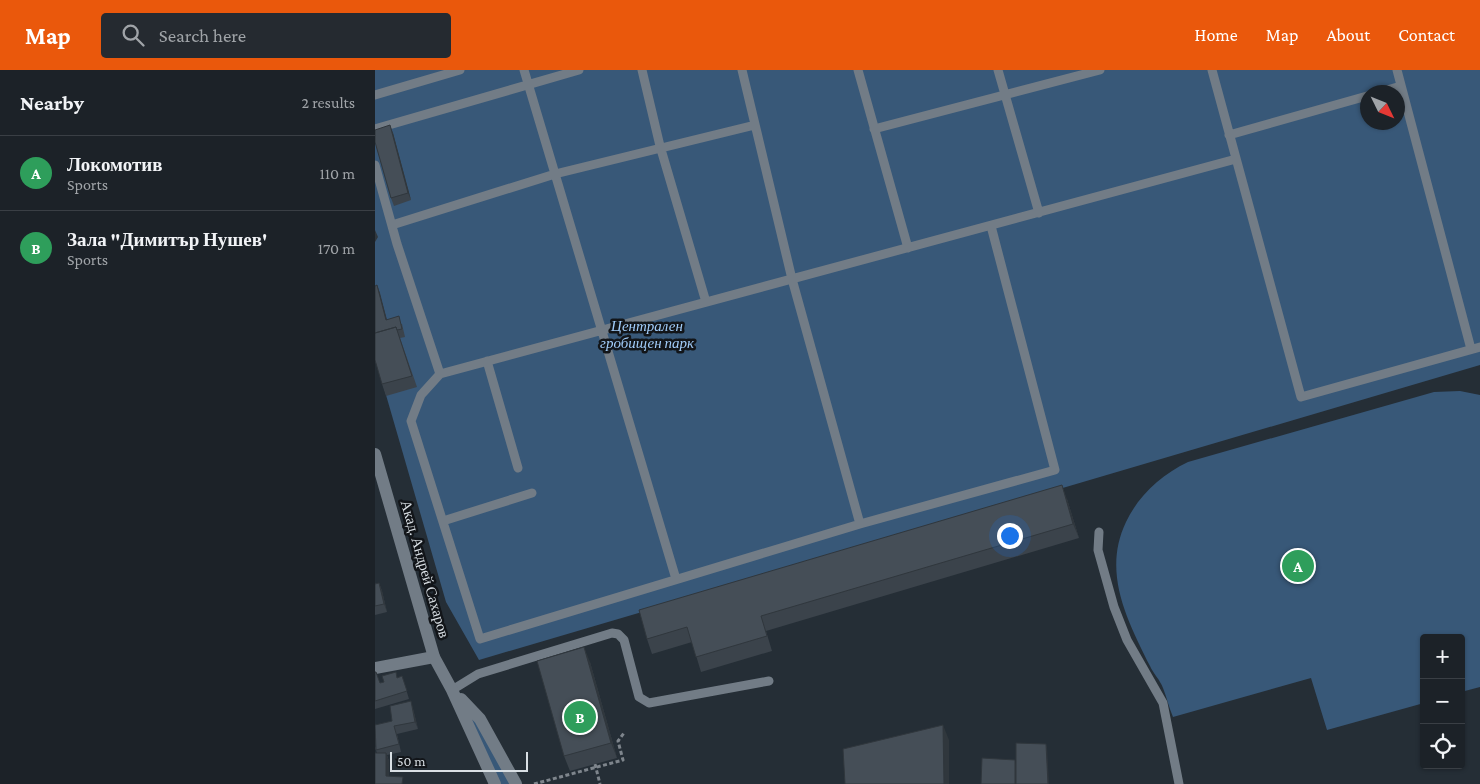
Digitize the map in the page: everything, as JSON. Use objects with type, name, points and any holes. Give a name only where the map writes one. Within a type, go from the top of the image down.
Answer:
[{"type":"street","name":"Акад. Андрей Сахаров","points":[[375,454],[434,657],[452,690],[493,780]]},
{"type":"street","points":[[375,668],[434,657]]},
{"type":"street","name":"Акад. Андрей Сахаров","points":[[452,690],[480,719],[516,784]]},
{"type":"lane","points":[[375,95],[460,70]]},
{"type":"lane","points":[[524,70],[676,579]]},
{"type":"lane","points":[[375,129],[579,70]]},
{"type":"lane","points":[[641,70],[660,146],[706,302]]},
{"type":"lane","points":[[742,70],[792,279],[860,524]]},
{"type":"lane","points":[[858,70],[908,248]]},
{"type":"lane","points":[[998,70],[1039,213]]},
{"type":"lane","points":[[875,129],[1100,70]]},
{"type":"lane","points":[[1212,70],[1301,397],[1476,348],[1405,100]]},
{"type":"lane","points":[[1397,70],[1401,85]]},
{"type":"lane","points":[[1229,135],[1360,98]]},
{"type":"lane","points":[[392,225],[555,174],[660,146],[755,125]]},
{"type":"lane","points":[[991,226],[1055,470],[860,524],[480,639],[411,421],[421,395],[440,374],[1236,160]]},
{"type":"lane","points":[[375,165],[392,225],[440,374]]},
{"type":"lane","points":[[487,361],[518,468]]},
{"type":"lane","points":[[443,521],[532,493]]},
{"type":"lane","points":[[1099,532],[1098,550],[1114,607],[1127,640],[1163,703],[1179,784]]},
{"type":"lane","points":[[452,690],[478,674],[612,633],[618,634],[624,640],[639,697],[649,704],[769,681]]},
{"type":"path","points":[[534,784],[623,760],[618,740],[624,733]]},
{"type":"path","points":[[595,766],[600,784]]},
{"type":"green space","name":"Централен гробищен парк","points":[[375,70],[1480,70],[1480,365],[479,660],[446,602],[375,357]]},
{"type":"green space","points":[[1460,391],[1480,395],[1480,687],[1465,691],[1465,634],[1420,634],[1420,704],[1327,730],[1311,678],[1173,717],[1162,685],[1151,669],[1133,631],[1120,596],[1116,559],[1119,541],[1126,522],[1137,503],[1160,480],[1188,462],[1434,392]]},
{"type":"green space","points":[[452,690],[480,719],[516,784],[495,784]]},
{"type":"building","points":[[390,125],[408,193],[391,198],[375,142],[375,130]]},
{"type":"building","points":[[377,285],[386,320],[399,316],[402,329],[397,330],[396,327],[375,333],[375,286]]},
{"type":"building","points":[[396,327],[412,376],[382,384],[375,360],[375,333]]},
{"type":"building","points":[[1062,485],[1073,524],[761,616],[767,636],[696,657],[687,627],[647,639],[639,610]]},
{"type":"building","points":[[379,583],[384,604],[375,606],[375,584]]},
{"type":"building","points":[[584,647],[611,743],[564,756],[537,661]]},
{"type":"building","points":[[375,672],[380,683],[384,682],[382,676],[396,672],[397,678],[402,676],[407,691],[375,701]]},
{"type":"building","points":[[411,701],[415,722],[394,726],[399,744],[376,750],[375,725],[392,721],[390,706]]},
{"type":"building","points":[[943,725],[944,784],[845,784],[843,749]]},
{"type":"building","points":[[1016,743],[1046,744],[1048,784],[1016,784]]},
{"type":"building","points":[[375,753],[386,753],[386,776],[403,777],[402,784],[375,784]]},
{"type":"building","points":[[982,758],[1015,760],[1015,784],[981,784]]},
{"type":"place","name":"Локомотив","points":[[1298,566]]},
{"type":"place","name":"Зала \"Димитър Нушев'","points":[[580,717]]}]
